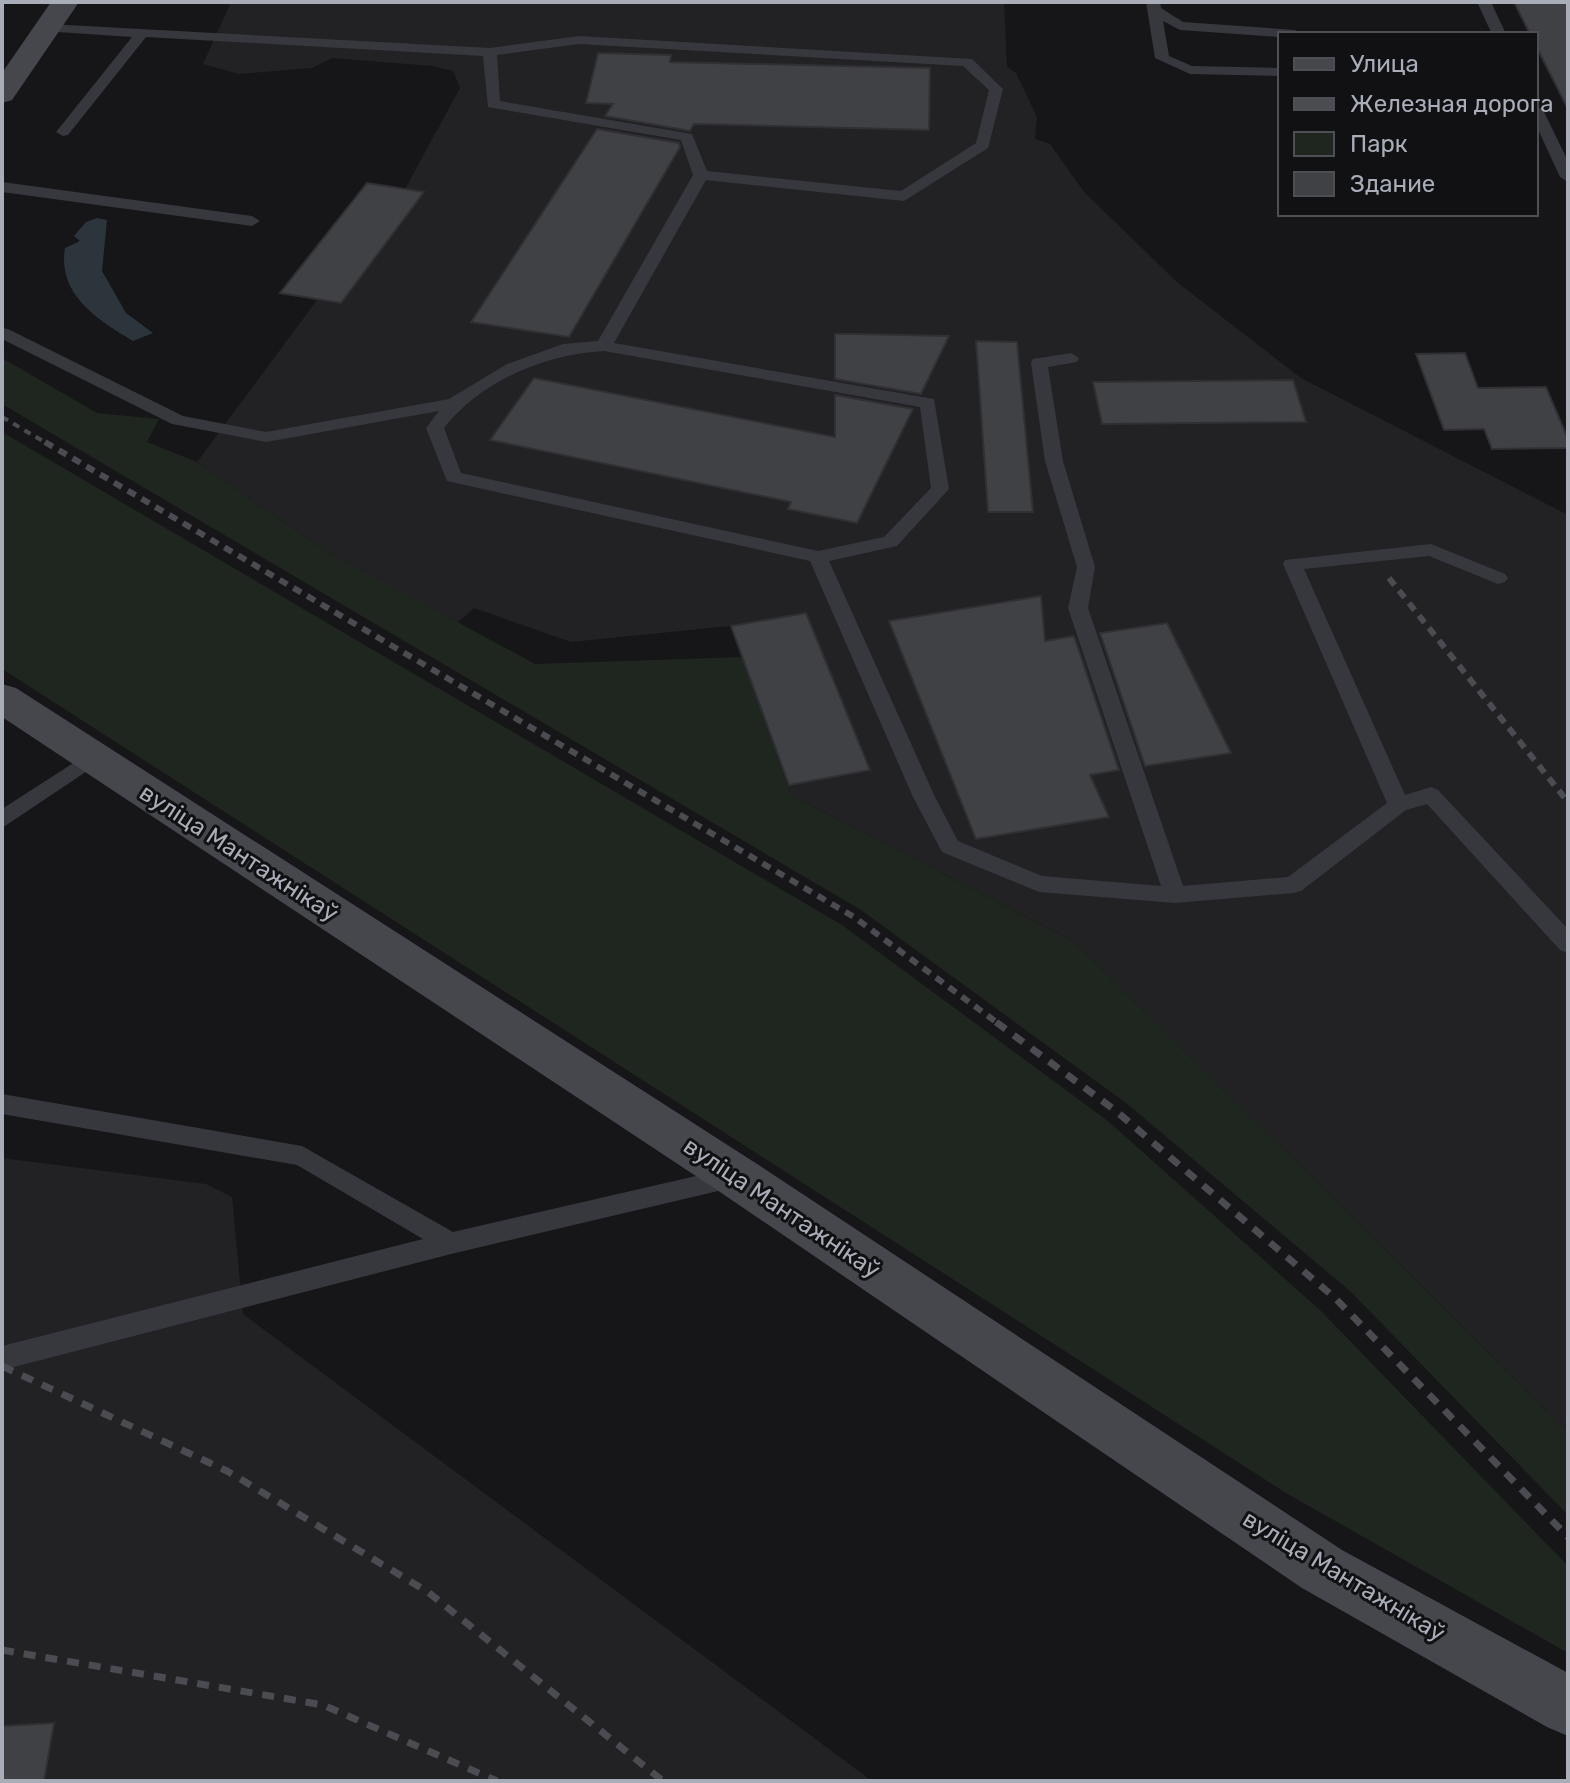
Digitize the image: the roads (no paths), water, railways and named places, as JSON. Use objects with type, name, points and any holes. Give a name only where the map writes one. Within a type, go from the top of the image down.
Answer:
[{"type":"main road","points":[[2,94],[65,2]]},
{"type":"main road","name":"вуліца Мантажнікаў","points":[[2,698],[737,1177],[1322,1569],[1568,1706]]},
{"type":"lane","points":[[1484,2],[1498,32]]},
{"type":"lane","points":[[1154,6],[1180,26],[1278,33]]},
{"type":"lane","points":[[1154,6],[1162,58],[1190,70],[1278,72]]},
{"type":"lane","points":[[48,28],[490,52],[579,40],[967,62],[996,89],[983,145],[904,196],[701,175]]},
{"type":"lane","points":[[63,132],[142,33]]},
{"type":"lane","points":[[490,52],[493,104],[687,137],[701,175],[604,346]]},
{"type":"lane","points":[[1538,114],[1568,177]]},
{"type":"lane","points":[[2,187],[252,221]]},
{"type":"lane","points":[[2,333],[178,420],[266,437],[454,403],[513,368],[569,348],[604,346],[928,403],[940,489],[890,542],[818,557],[453,477],[435,428],[454,403]]},
{"type":"lane","points":[[1071,358],[1039,363],[1054,461],[1086,567],[1078,608],[1175,895]]},
{"type":"lane","points":[[1399,805],[1292,564],[1431,550],[1498,578]]},
{"type":"lane","points":[[818,557],[924,797],[950,846],[1039,884],[1175,895],[1293,885],[1399,805],[1431,795],[1568,944]]},
{"type":"lane","points":[[2,820],[92,758]]},
{"type":"lane","points":[[2,1104],[302,1156],[451,1243]]},
{"type":"lane","points":[[2,1358],[451,1243],[737,1177]]},
{"type":"railway","points":[[2,417],[48,444]]},
{"type":"railway","points":[[45,442],[854,917],[999,1024]]},
{"type":"railway","points":[[1389,578],[1568,802]]},
{"type":"railway","points":[[996,1022],[1116,1111],[1335,1298],[1568,1537]]},
{"type":"railway","points":[[2,1366],[227,1471],[428,1592],[663,1781]]},
{"type":"railway","points":[[2,1650],[323,1705],[497,1781]]}]
